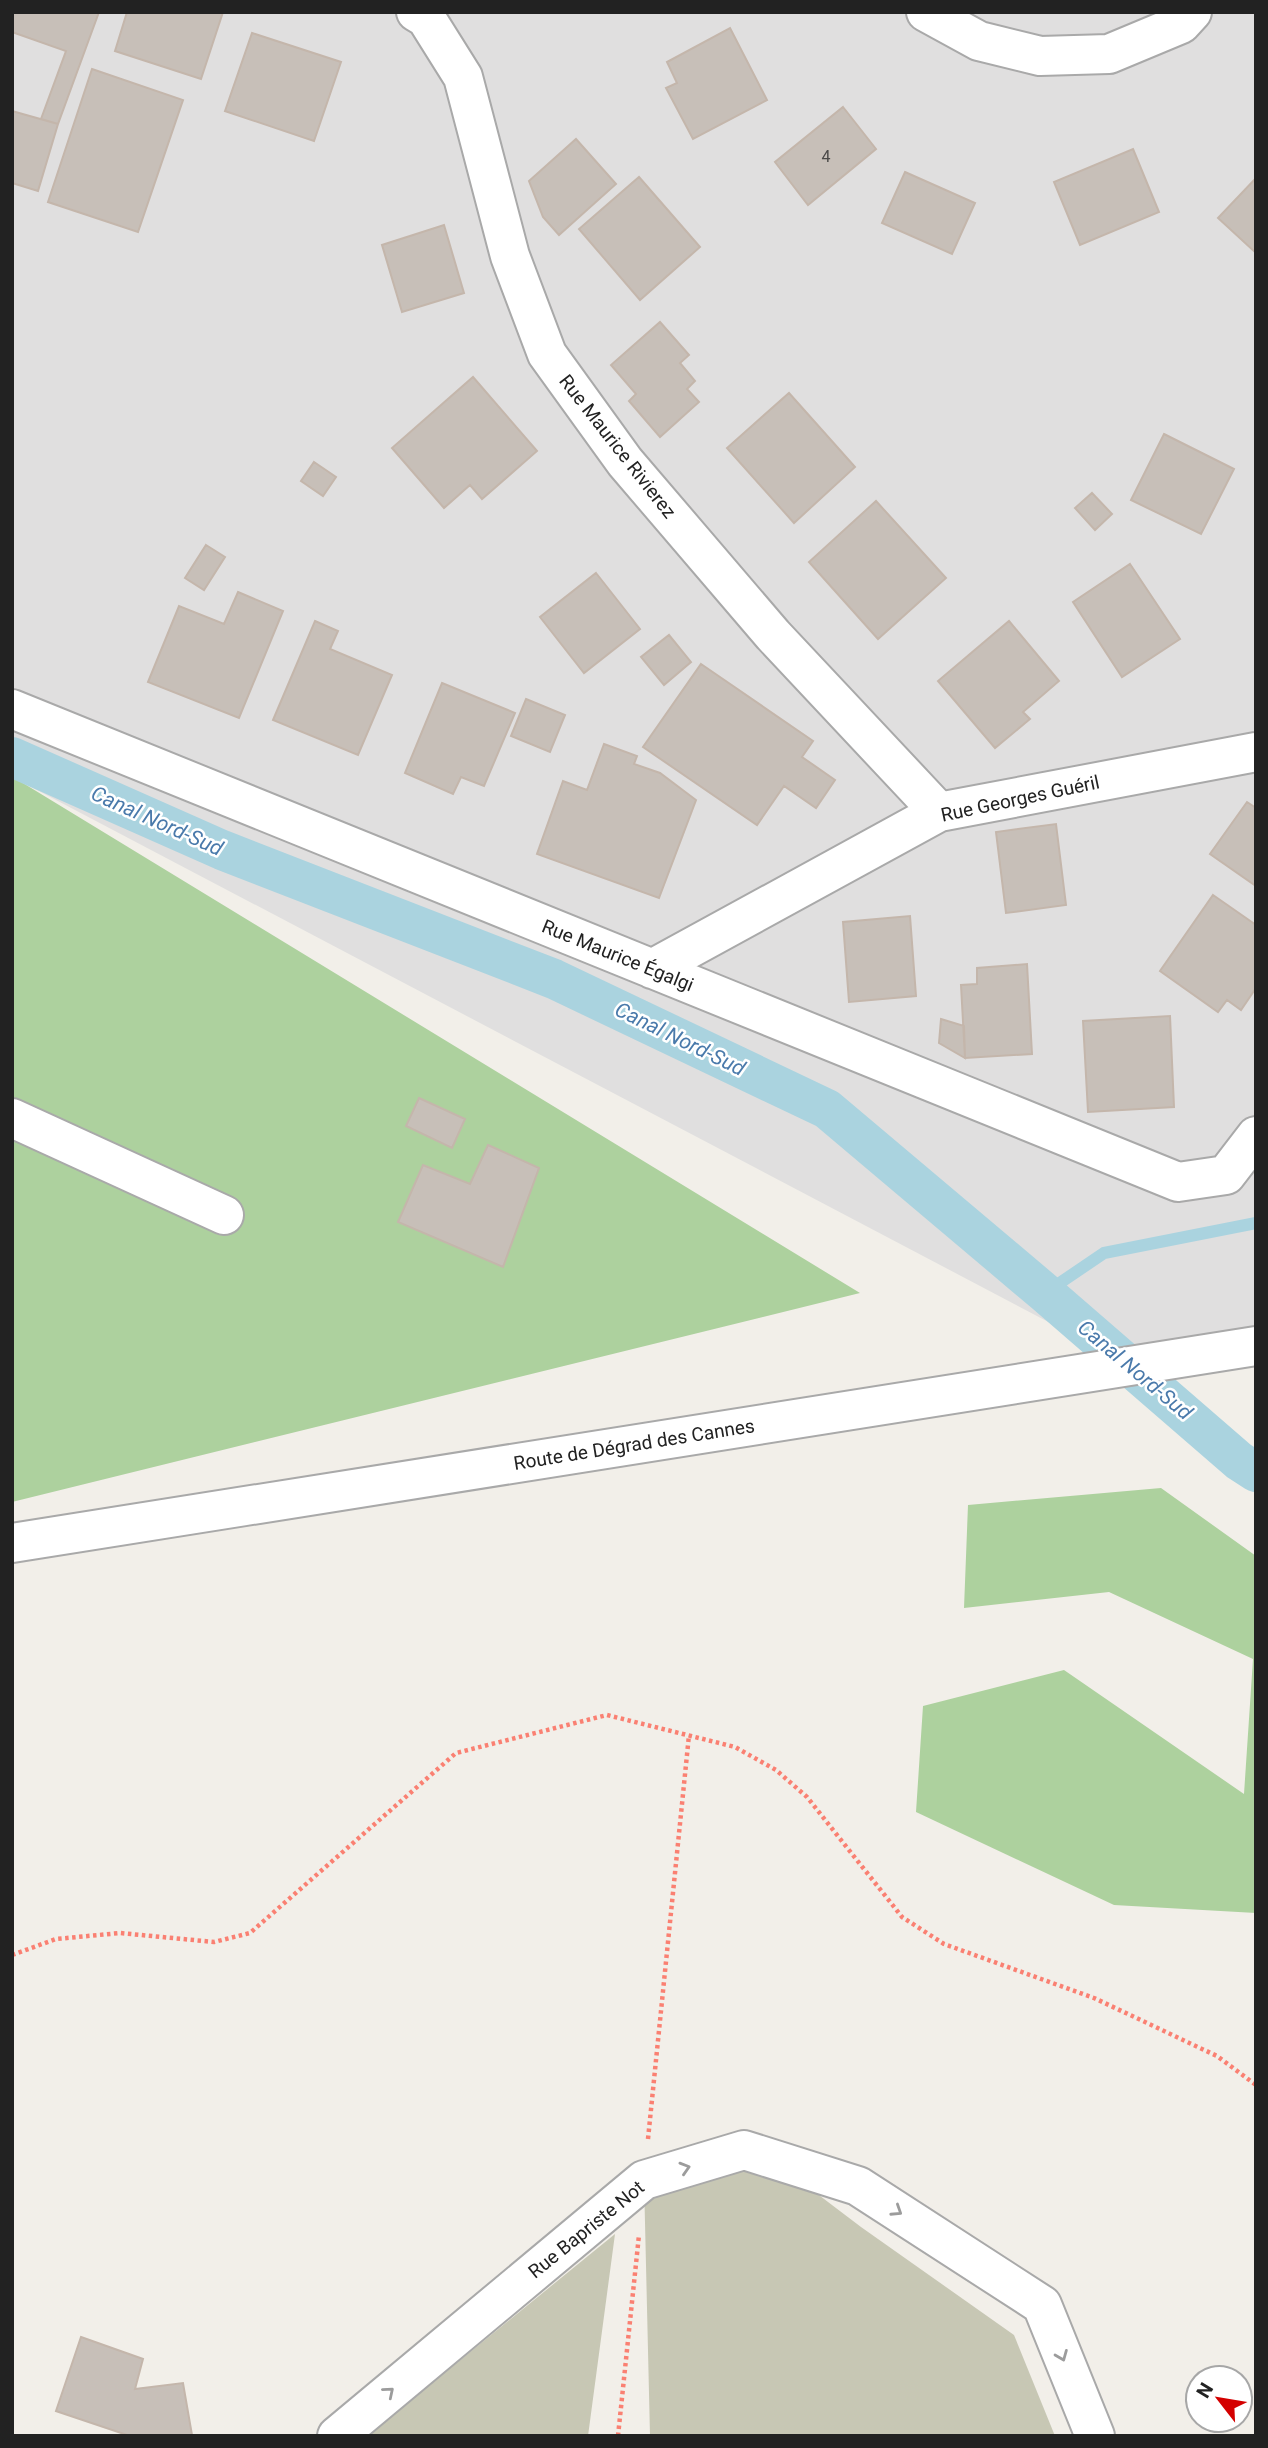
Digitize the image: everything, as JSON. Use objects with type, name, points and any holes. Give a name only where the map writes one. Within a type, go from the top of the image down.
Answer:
[{"type":"street","name":"Rue Maurice Rivierez","points":[[416,12],[426,19],[463,77],[510,256],[547,354],[642,482],[774,635],[939,812]]},
{"type":"street","points":[[926,12],[979,41],[1040,56],[1109,54],[1181,24],[1192,12]]},
{"type":"street","name":"Rue Maurice Égalgi","points":[[12,709],[1178,1182],[1226,1175],[1256,1136]]},
{"type":"street","name":"Rue Georges Guéril","points":[[652,969],[939,812],[1256,751]]},
{"type":"street","points":[[12,1118],[224,1215]]},
{"type":"street","name":"Route de Dégrad des Cannes","points":[[12,1543],[1249,1347]]},
{"type":"street","name":"Rue Bapriste Not","points":[[337,2436],[644,2180],[744,2150],[858,2186],[1042,2305],[1094,2436]]},
{"type":"path","points":[[12,1955],[56,1939],[120,1933],[214,1942],[250,1933],[457,1753],[607,1714],[735,1747],[776,1770],[807,1797],[902,1917],[944,1944],[1094,1998],[1217,2056],[1256,2085]]},
{"type":"path","points":[[618,2436],[689,1735]]},
{"type":"shaded area","points":[[12,12],[1256,12],[1256,1353],[1136,1368],[18,780],[12,746]]},
{"type":"shaded area","points":[[770,2158],[861,2227],[1014,2335],[1055,2436],[650,2436],[644,2180]]},
{"type":"shaded area","points":[[615,2234],[588,2436],[367,2436]]},
{"type":"green space","points":[[12,746],[18,780],[860,1293],[12,1502]]},
{"type":"green space","points":[[1161,1488],[1256,1556],[1256,1913],[1114,1905],[916,1812],[923,1706],[1064,1670],[1244,1794],[1253,1659],[1109,1592],[964,1608],[968,1505]]},
{"type":"building","points":[[12,12],[99,12],[58,124],[41,119],[66,51],[12,32]]},
{"type":"building","points":[[127,12],[223,12],[201,79],[115,51]]},
{"type":"building","points":[[730,28],[767,100],[693,139],[666,88],[677,83],[667,62]]},
{"type":"building","points":[[252,33],[341,62],[314,141],[225,111]]},
{"type":"building","points":[[92,69],[183,100],[138,232],[48,202]]},
{"type":"building","points":[[843,107],[876,149],[808,205],[775,162]]},
{"type":"building","points":[[12,111],[58,124],[38,191],[12,183]]},
{"type":"building","points":[[576,139],[616,184],[559,235],[543,217],[529,181]]},
{"type":"building","points":[[1133,149],[1159,212],[1080,245],[1054,182]]},
{"type":"building","points":[[905,172],[975,203],[952,254],[882,223]]},
{"type":"building","points":[[639,177],[700,247],[640,300],[579,229]]},
{"type":"building","points":[[1256,178],[1256,253],[1218,218]]},
{"type":"building","points":[[444,225],[464,293],[402,312],[382,245]]},
{"type":"building","points":[[660,322],[689,355],[680,363],[695,381],[687,389],[699,402],[660,437],[629,401],[636,394],[611,365]]},
{"type":"building","points":[[473,377],[537,451],[482,499],[470,485],[444,508],[392,448]]},
{"type":"building","points":[[789,393],[855,467],[794,523],[727,448]]},
{"type":"building","points":[[1164,434],[1234,469],[1201,534],[1131,500]]},
{"type":"building","points":[[314,462],[336,477],[323,496],[301,481]]},
{"type":"building","points":[[1092,493],[1112,514],[1095,530],[1075,508]]},
{"type":"building","points":[[876,501],[946,578],[878,639],[809,562]]},
{"type":"building","points":[[206,545],[225,557],[204,590],[185,578]]},
{"type":"building","points":[[1130,564],[1180,639],[1122,677],[1073,602]]},
{"type":"building","points":[[596,573],[640,629],[584,673],[540,617]]},
{"type":"building","points":[[238,592],[283,611],[239,718],[148,682],[179,606],[224,624]]},
{"type":"building","points":[[315,621],[338,631],[330,649],[392,675],[358,755],[273,720]]},
{"type":"building","points":[[1009,621],[1059,681],[1023,712],[1030,719],[995,748],[938,681]]},
{"type":"building","points":[[669,635],[691,662],[664,685],[641,657]]},
{"type":"building","points":[[701,664],[813,741],[802,757],[835,780],[816,808],[784,786],[757,825],[643,747]]},
{"type":"building","points":[[442,683],[515,713],[484,786],[461,777],[453,794],[405,773]]},
{"type":"building","points":[[526,699],[565,715],[550,752],[511,736]]},
{"type":"building","points":[[604,744],[637,756],[634,764],[660,773],[696,800],[659,898],[537,854],[563,781],[587,790]]},
{"type":"building","points":[[1247,802],[1256,808],[1256,886],[1210,854]]},
{"type":"building","points":[[1056,824],[1066,905],[1006,913],[996,832]]},
{"type":"building","points":[[1213,895],[1256,925],[1256,988],[1241,1010],[1227,1000],[1218,1012],[1160,971]]},
{"type":"building","points":[[910,916],[916,996],[849,1002],[843,922]]},
{"type":"building","points":[[1027,964],[1032,1054],[965,1058],[961,985],[977,984],[977,968]]},
{"type":"building","points":[[1170,1016],[1174,1107],[1088,1112],[1083,1021]]},
{"type":"building","points":[[941,1019],[964,1026],[965,1058],[939,1043]]},
{"type":"building","points":[[419,1098],[465,1119],[452,1148],[406,1126]]},
{"type":"building","points":[[488,1145],[539,1168],[503,1267],[398,1222],[423,1165],[470,1184]]},
{"type":"building","points":[[81,2337],[143,2359],[135,2389],[183,2383],[192,2435],[130,2436],[56,2411]]},
{"type":"waterway","name":"Canal Nord-Sud","points":[[12,757],[222,850],[554,979],[827,1109],[1239,1461],[1256,1472]]},
{"type":"waterway","points":[[1045,1293],[1104,1253],[1256,1223]]}]
